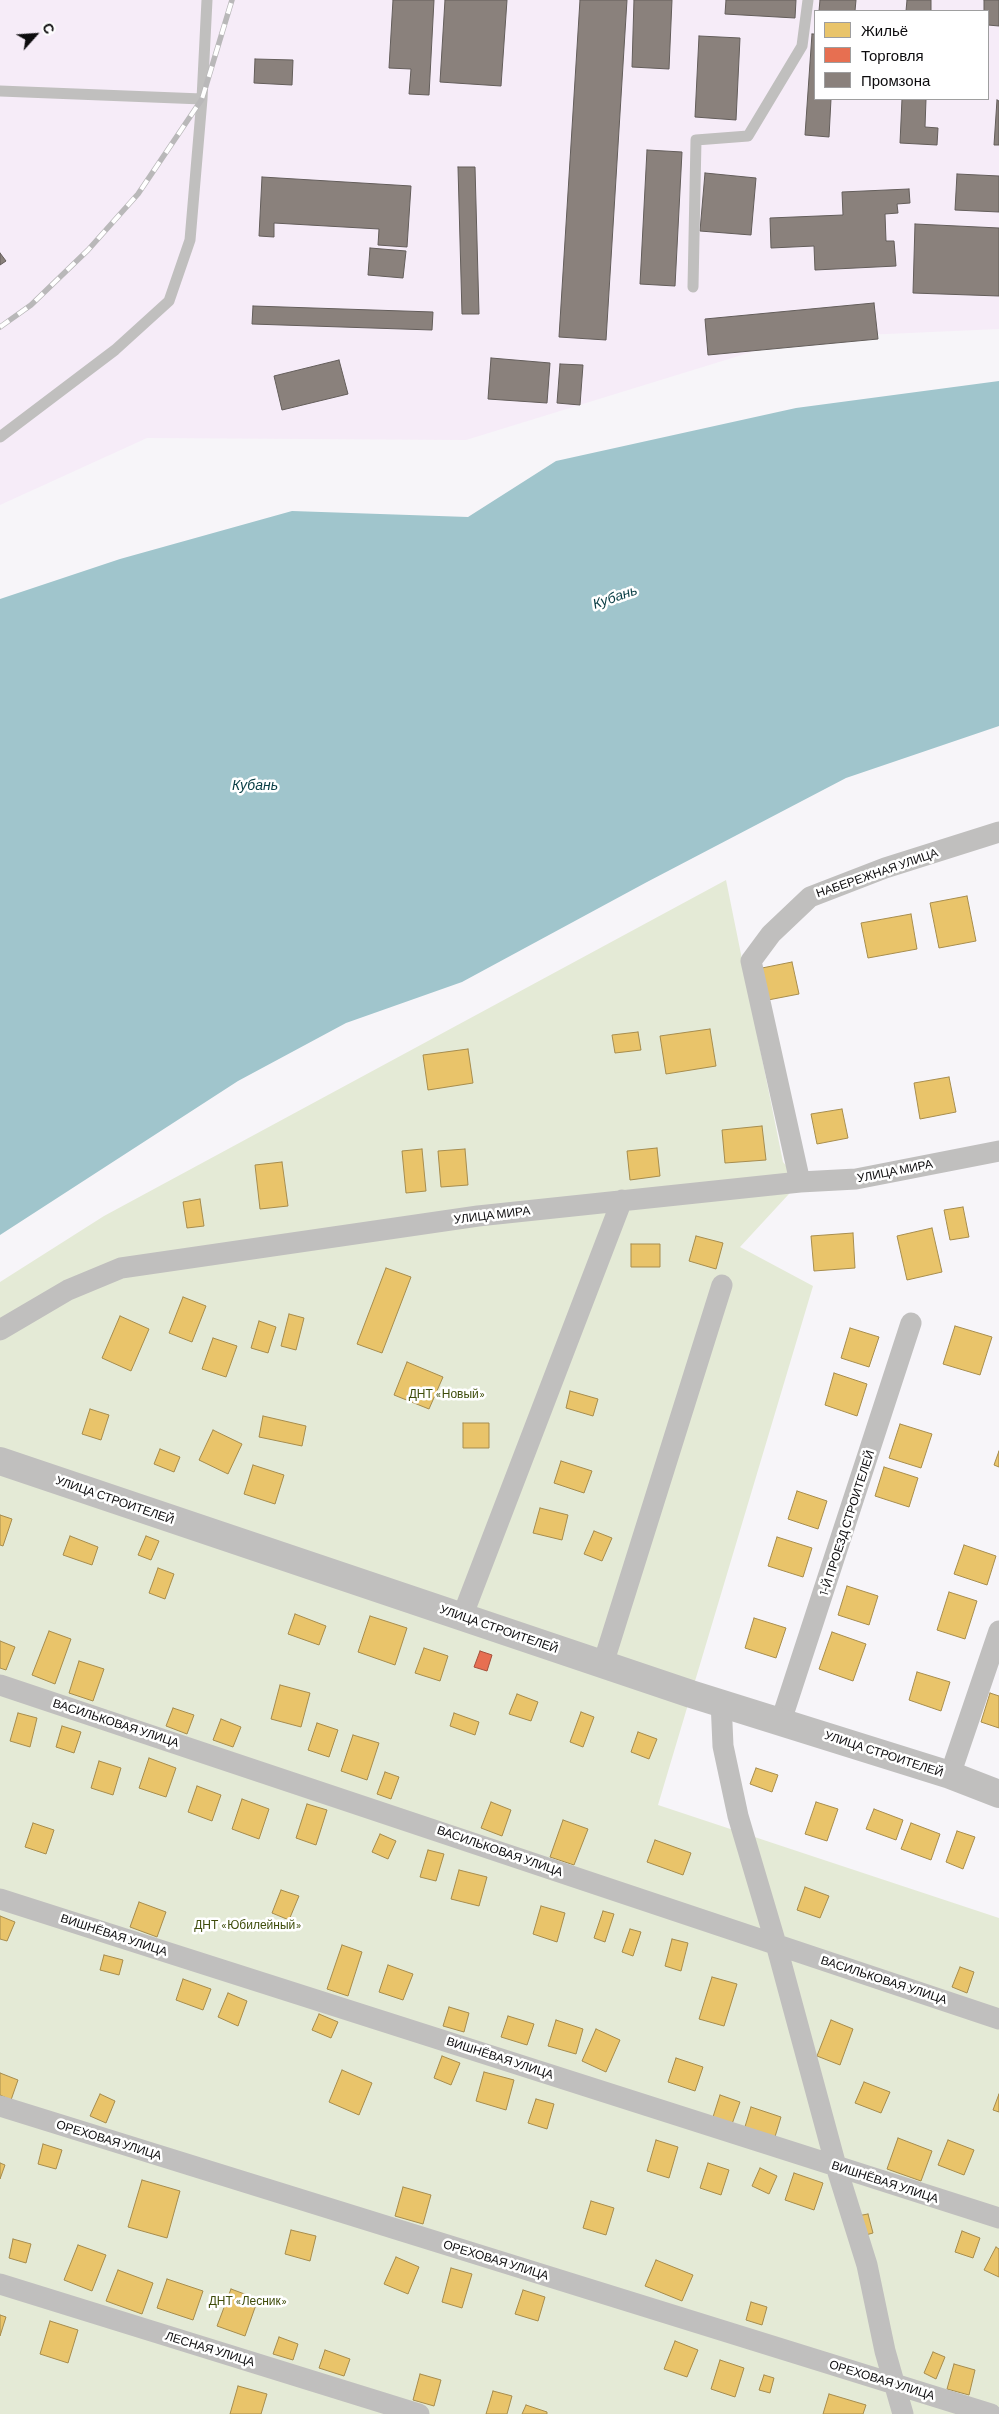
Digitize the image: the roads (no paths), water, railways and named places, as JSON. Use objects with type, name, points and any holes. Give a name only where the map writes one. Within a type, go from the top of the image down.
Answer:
[{"type":"street","name":"НАБЕРЕЖНАЯ УЛИЦА","points":[[800,1182],[751,960],[771,934],[810,896],[886,868],[999,832]]},
{"type":"street","name":"УЛИЦА МИРА","points":[[0,1330],[68,1290],[121,1268],[478,1216],[800,1182],[856,1179],[999,1151]]},
{"type":"street","points":[[462,1617],[622,1200]]},
{"type":"street","points":[[603,1664],[722,1285]]},
{"type":"street","name":"1-Й ПРОЕЗД СТРОИТЕЛЕЙ","points":[[781,1721],[911,1323]]},
{"type":"street","name":"УЛИЦА СТРОИТЕЛЕЙ","points":[[0,1461],[603,1664],[950,1775],[999,1794]]},
{"type":"street","points":[[950,1775],[999,1631]]},
{"type":"street","name":"ВАСИЛЬКОВАЯ УЛИЦА","points":[[0,1684],[999,2018]]},
{"type":"street","points":[[721,1701],[723,1746],[738,1816],[776,1944],[836,2166],[867,2265],[885,2351],[896,2384],[903,2414]]},
{"type":"street","name":"ВИШНЁВАЯ УЛИЦА","points":[[0,1899],[999,2218]]},
{"type":"street","name":"ОРЕХОВАЯ УЛИЦА","points":[[0,2106],[991,2414]]},
{"type":"street","name":"ЛЕСНАЯ УЛИЦА","points":[[0,2284],[419,2414]]},
{"type":"lane","points":[[0,437],[115,350],[168,301],[190,240],[202,99],[207,0]]},
{"type":"lane","points":[[693,287],[696,140],[748,136],[802,46],[808,0]]},
{"type":"lane","points":[[0,91],[202,99]]},
{"type":"water","name":"Кубань","points":[[999,381],[999,726],[846,778],[647,882],[462,982],[346,1023],[238,1081],[0,1235],[0,599],[120,559],[292,511],[468,517],[556,461],[796,408]]},
{"type":"railway","points":[[0,327],[31,305],[88,250],[138,194],[202,99],[232,0]]},
{"type":"park label","name":"ДНТ «Новый»","points":[[447,1394]]},
{"type":"park label","name":"ДНТ «Юбилейный»","points":[[248,1925]]},
{"type":"park label","name":"ДНТ «Лесник»","points":[[248,2301]]}]
